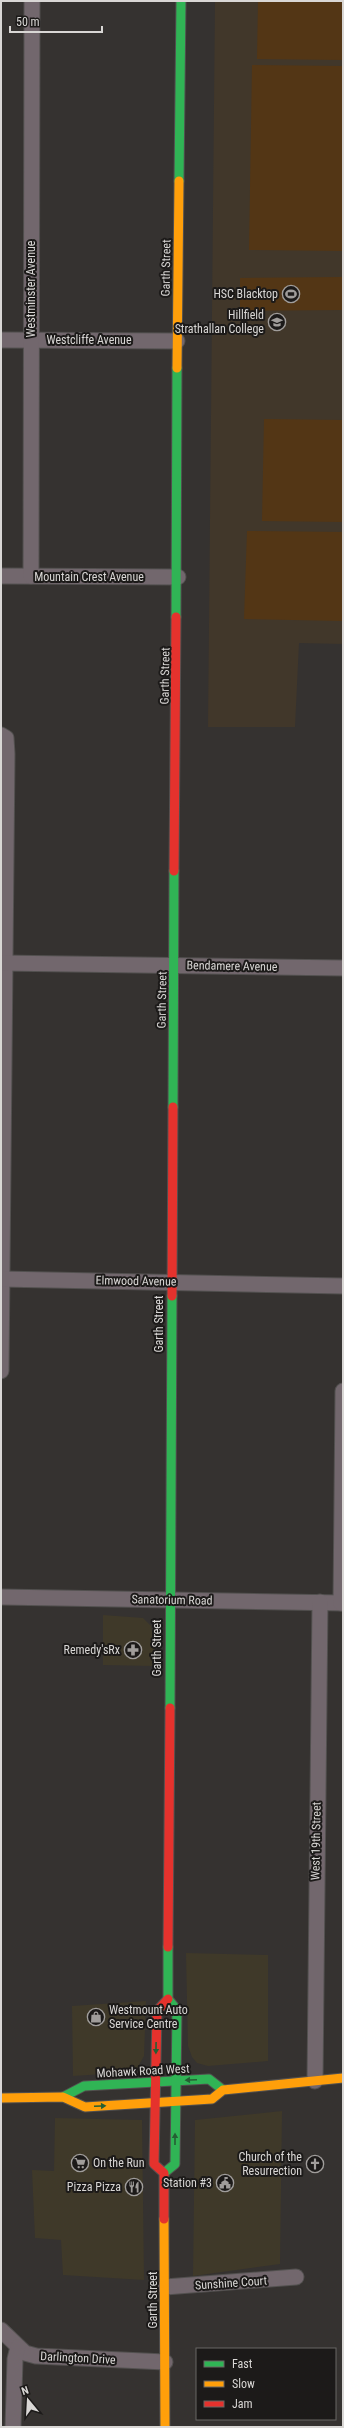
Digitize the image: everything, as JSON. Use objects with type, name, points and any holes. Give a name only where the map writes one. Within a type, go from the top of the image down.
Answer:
[{"type":"main road","name":"Garth Street","points":[[165,2427],[164,2173],[175,2164],[177,2010],[168,1999],[171,1282],[178,577],[177,341],[181,1]]},
{"type":"main road","points":[[164,2173],[154,2164],[155,2082],[157,2011],[168,1999]]},
{"type":"main road","name":"Mohawk Road West","points":[[63,2097],[84,2086],[209,2078],[223,2090]]},
{"type":"main road","name":"Mohawk Road West","points":[[1,2098],[63,2097],[85,2107],[175,2102],[212,2099],[223,2090],[343,2078]]},
{"type":"street","name":"Westminster Avenue","points":[[31,576],[32,1]]},
{"type":"street","name":"Westcliffe Avenue","points":[[1,340],[177,341]]},
{"type":"street","name":"Mountain Crest Avenue","points":[[1,576],[178,577]]},
{"type":"street","points":[[1,1371],[4,737]]},
{"type":"street","name":"Bendamere Avenue","points":[[2,963],[343,968]]},
{"type":"street","name":"Elmwood Avenue","points":[[2,1279],[343,1286]]},
{"type":"street","points":[[342,1603],[343,1390]]},
{"type":"street","name":"Sanatorium Road","points":[[1,1597],[342,1603]]},
{"type":"street","name":"West 19th Street","points":[[315,2081],[320,1602]]},
{"type":"street","name":"Sunshine Court","points":[[165,2288],[296,2277]]},
{"type":"street","name":"Darlington Drive","points":[[1,2330],[25,2353],[48,2358],[165,2362]]},
{"type":"street","points":[[13,2427],[15,2358],[18,2347]]},
{"type":"shaded area","name":"Hillfield Strathallan College","points":[[215,1],[343,1],[343,644],[299,643],[295,727],[208,727]]},
{"type":"shaded area","points":[[258,1],[343,1],[343,60],[257,59]]},
{"type":"shaded area","points":[[252,65],[343,66],[343,251],[249,250]]},
{"type":"shaded area","name":"HSC Blacktop","points":[[343,277],[343,310],[240,311],[240,278]]},
{"type":"shaded area","points":[[264,419],[343,420],[343,522],[262,521]]},
{"type":"shaded area","points":[[247,531],[343,532],[343,621],[244,619]]},
{"type":"shaded area","points":[[103,1615],[143,1618],[151,1626],[154,1643],[153,1666],[103,1665]]},
{"type":"shaded area","points":[[186,1953],[268,1955],[268,2061],[208,2066],[197,2063],[192,2057],[188,2046]]},
{"type":"shaded area","points":[[146,2001],[144,2056],[135,2072],[73,2076],[72,2006]]},
{"type":"shaded area","points":[[282,2111],[280,2264],[193,2276],[195,2120]]},
{"type":"shaded area","points":[[55,2118],[142,2120],[144,2280],[63,2275],[61,2240],[35,2238],[32,2170],[54,2171]]},
{"type":"traffic: fast","points":[[179,181],[181,1]]},
{"type":"traffic: fast","points":[[176,617],[177,368]]},
{"type":"traffic: fast","points":[[173,1107],[174,871]]},
{"type":"traffic: fast","points":[[170,1708],[172,1296]]},
{"type":"traffic: fast","points":[[164,2173],[175,2164],[177,2010],[168,1999],[168,1947]]},
{"type":"traffic: fast","points":[[63,2097],[84,2086],[209,2079],[223,2090]]},
{"type":"traffic: slow","points":[[177,368],[179,181]]},
{"type":"traffic: slow","points":[[1,2098],[63,2097],[85,2107],[212,2099],[223,2090],[343,2078]]},
{"type":"traffic: slow","points":[[164,2219],[165,2427]]},
{"type":"traffic: jam","points":[[174,871],[176,617]]},
{"type":"traffic: jam","points":[[172,1296],[173,1107]]},
{"type":"traffic: jam","points":[[168,1947],[170,1708]]},
{"type":"traffic: jam","points":[[164,2219],[164,2173],[154,2164],[157,2011],[168,1999]]},
{"type":"place","name":"HSC Blacktop","points":[[291,294]]},
{"type":"place","name":"Hillfield Strathallan College","points":[[277,322]]},
{"type":"place","name":"Remedy'sRx","points":[[133,1650]]},
{"type":"place","name":"Westmount Auto Service Centre","points":[[96,2017]]},
{"type":"place","name":"On the Run","points":[[80,2163]]},
{"type":"place","name":"Church of the Resurrection","points":[[315,2164]]},
{"type":"place","name":"Station #3","points":[[225,2183]]},
{"type":"place","name":"Pizza Pizza","points":[[134,2187]]}]
